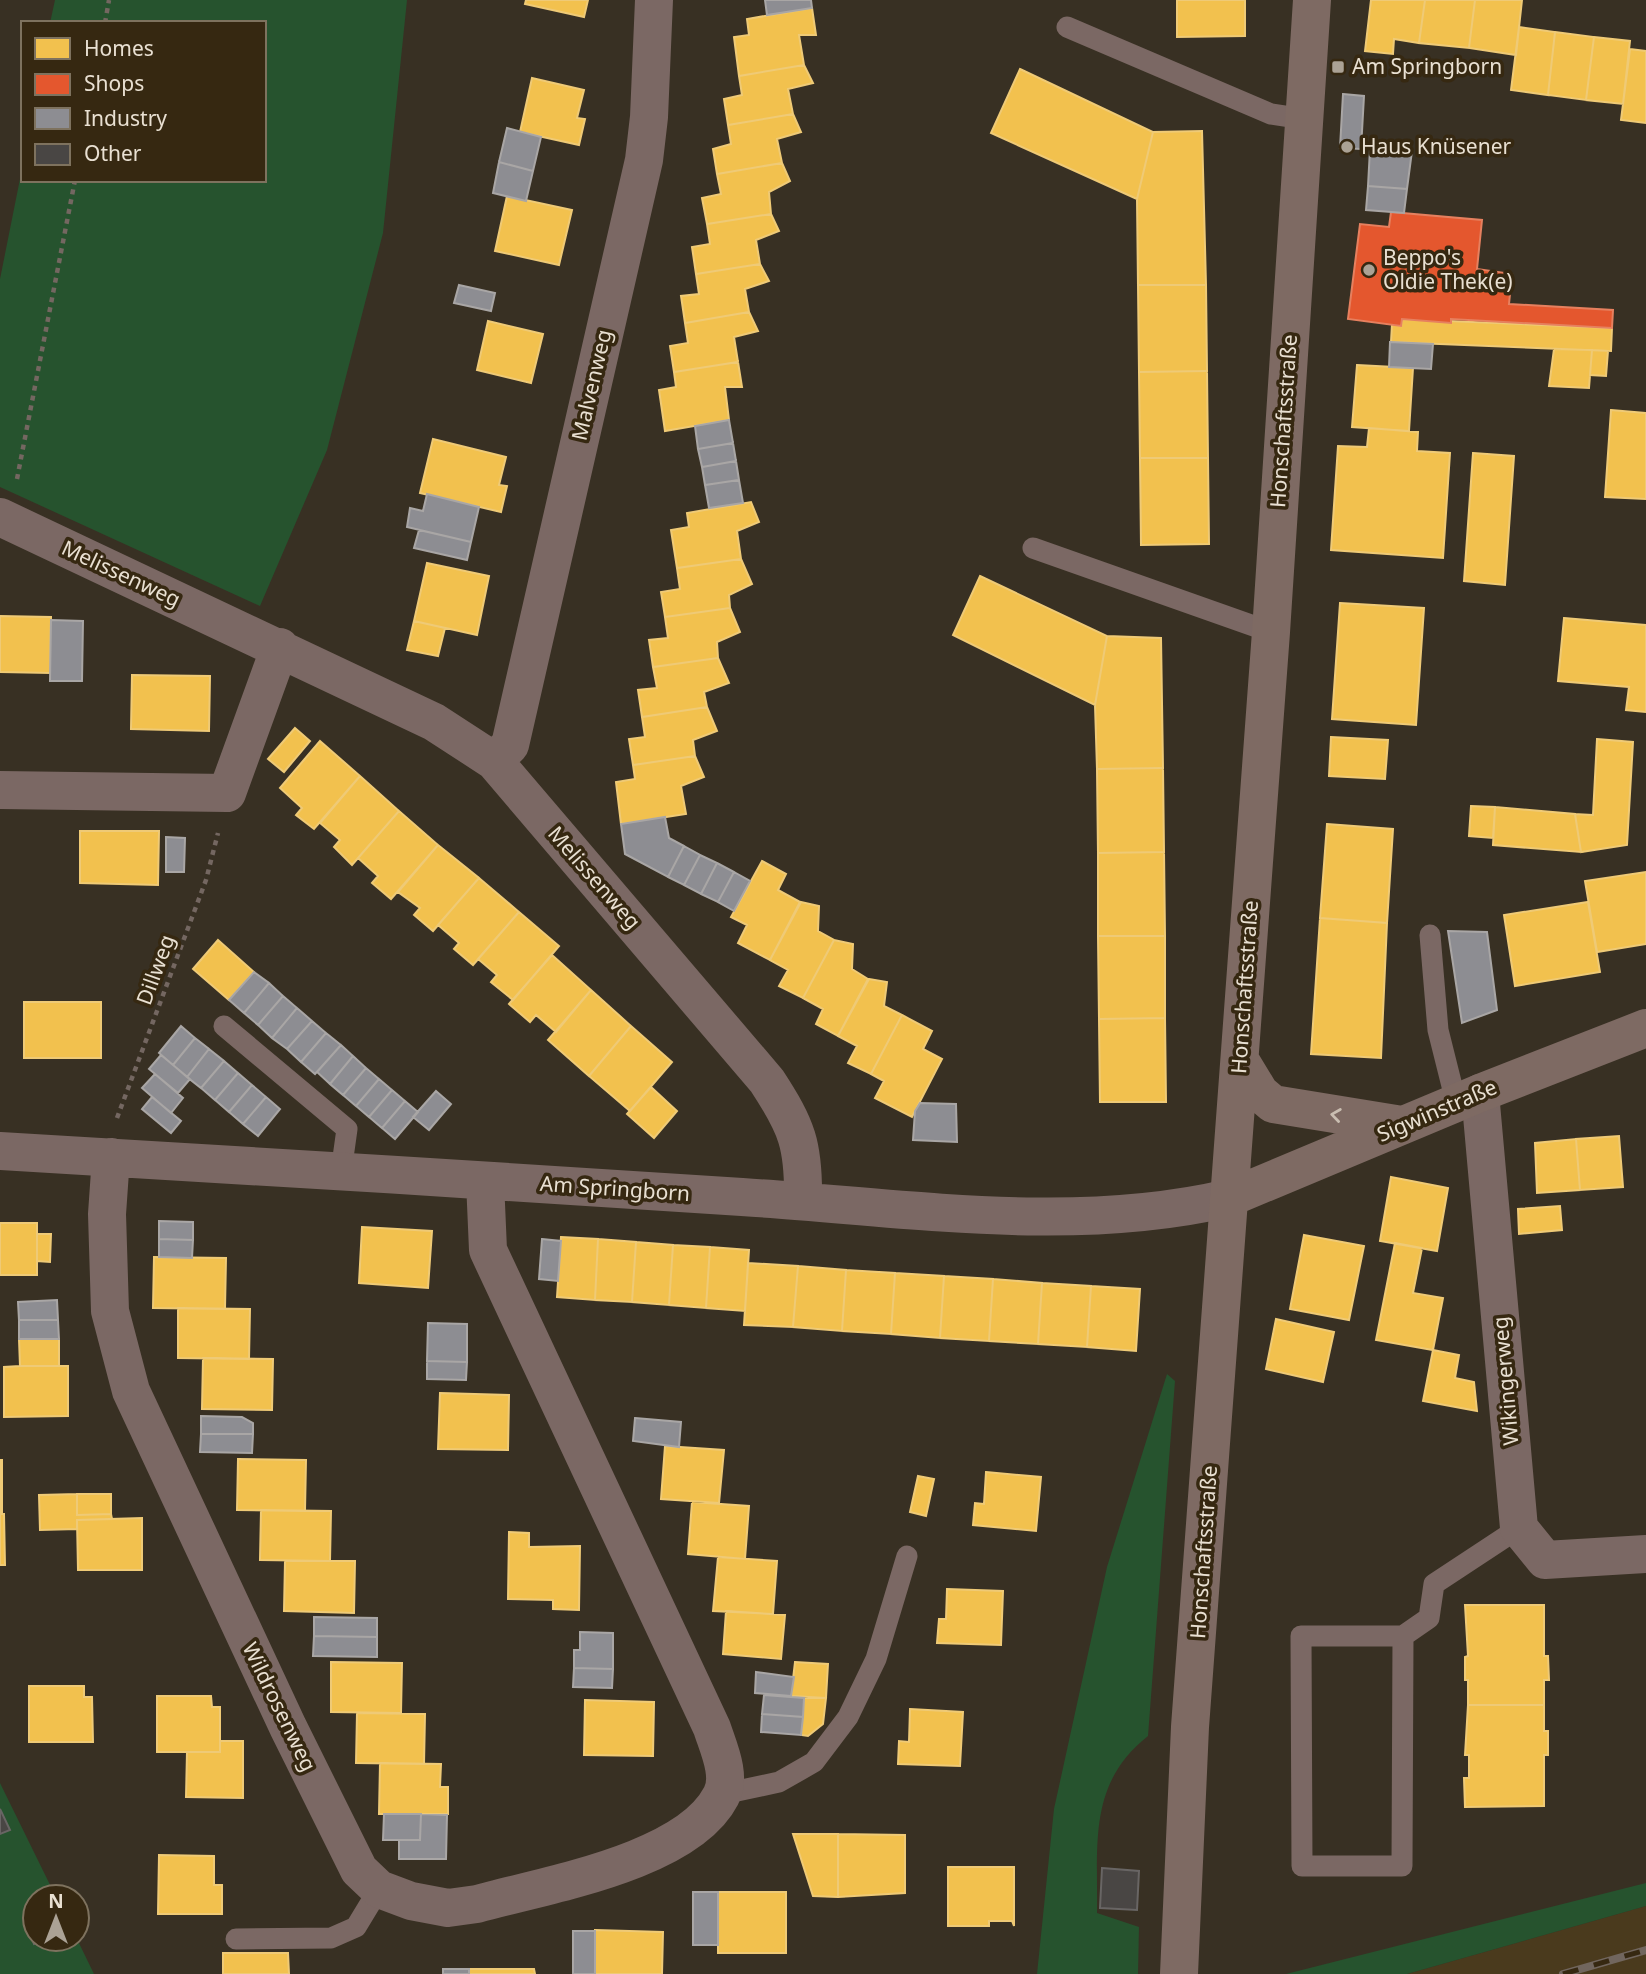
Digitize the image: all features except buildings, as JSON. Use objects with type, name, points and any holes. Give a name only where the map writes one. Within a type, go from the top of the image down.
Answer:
[{"type":"street","name":"Malvenweg","points":[[494,761],[510,745],[644,160],[649,117],[654,0]]},
{"type":"street","name":"Honschaftsstraße","points":[[1179,1974],[1190,1727],[1271,632],[1312,0]]},
{"type":"street","name":"Melissenweg","points":[[4,519],[434,722],[494,761],[767,1081],[791,1118],[801,1144],[803,1201]]},
{"type":"street","points":[[0,790],[227,793],[280,647]]},
{"type":"street","name":"Sigwinstraße","points":[[1229,1198],[1468,1097],[1646,1028]]},
{"type":"street","points":[[1240,1060],[1260,1093],[1273,1104],[1404,1125]]},
{"type":"street","name":"Wikingerweg","points":[[1468,1097],[1519,1528]]},
{"type":"street","name":"Am Springborn","points":[[0,1151],[944,1212],[1129,1215],[1181,1209],[1229,1198]]},
{"type":"street","name":"Wildrosenweg","points":[[111,1157],[107,1214],[110,1311],[131,1391],[288,1727],[359,1870],[379,1889],[411,1901],[448,1908],[477,1904],[647,1856],[695,1828],[723,1794]]},
{"type":"street","points":[[485,1181],[488,1250],[712,1728],[724,1767],[723,1794]]},
{"type":"street","points":[[1519,1528],[1545,1560],[1646,1554]]},
{"type":"lane","points":[[1067,27],[1271,114],[1304,119]]},
{"type":"lane","points":[[1033,548],[1271,632]]},
{"type":"lane","points":[[1430,935],[1438,1030],[1468,1097]]},
{"type":"lane","points":[[224,1026],[347,1129],[341,1172]]},
{"type":"lane","points":[[1403,1636],[1402,1866],[1302,1866],[1301,1636],[1403,1636],[1429,1618],[1434,1584],[1519,1528]]},
{"type":"lane","points":[[723,1794],[779,1782],[814,1762],[848,1717],[876,1659],[907,1556]]},
{"type":"lane","points":[[236,1939],[331,1938],[356,1927],[379,1889]]},
{"type":"path","points":[[105,21],[109,0]]},
{"type":"path","points":[[4,519],[75,182]]},
{"type":"path","name":"Dillweg","points":[[111,1157],[117,1118],[206,880],[227,793]]},
{"type":"shaded area","points":[[1646,1906],[1646,1974],[1407,1974]]},
{"type":"green space","points":[[55,0],[407,0],[383,233],[327,450],[260,606],[0,487],[0,279],[21,174],[21,182],[266,182],[266,21],[50,21]]},
{"type":"green space","points":[[1167,1374],[1175,1381],[1148,1736],[1129,1754],[1115,1774],[1100,1816],[1098,1839],[1097,1913],[1139,1927],[1138,1974],[1037,1974],[1054,1809],[1107,1567]]},
{"type":"green space","points":[[0,1783],[49,1883],[21,1883],[21,1953],[84,1953],[94,1974],[0,1974]]},
{"type":"green space","points":[[1646,1883],[1646,1906],[1407,1974],[1286,1974]]},
{"type":"railway","points":[[1563,1974],[1646,1950]]},
{"type":"place","name":"Am Springborn","points":[[1338,67]]},
{"type":"place","name":"Haus Knüsener","points":[[1347,147]]},
{"type":"place","name":"Beppo's Oldie Thek(e)","points":[[1369,270]]}]
